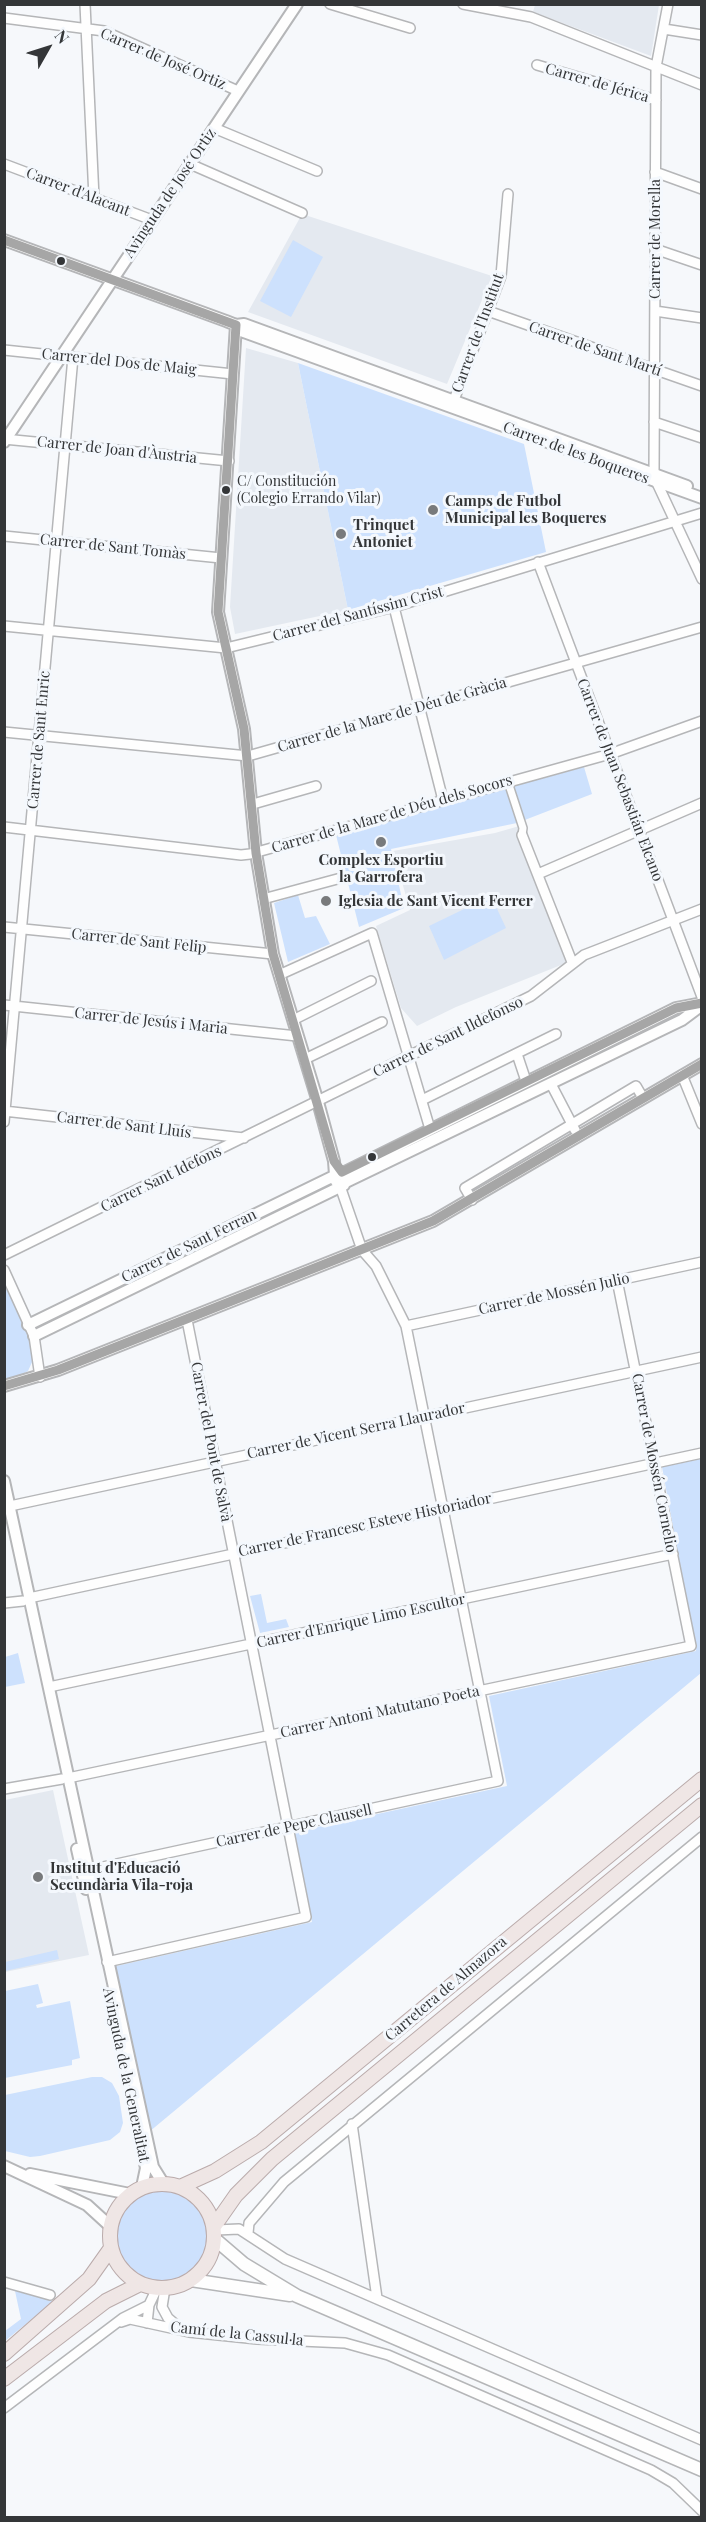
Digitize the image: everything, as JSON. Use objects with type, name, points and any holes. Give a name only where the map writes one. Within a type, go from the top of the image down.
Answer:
[{"type":"main road","name":"Carretera de Almazora","points":[[183,2186],[215,2171],[261,2142],[702,1779]]},
{"type":"main road","name":"Carretera de Almazora","points":[[216,2232],[236,2195],[272,2158],[702,1805]]},
{"type":"main road","points":[[216,2232],[204,2270],[191,2280],[161,2288],[140,2284],[121,2269],[111,2248],[110,2226],[117,2208],[136,2190],[163,2183],[183,2186],[203,2201],[216,2232],[244,2264],[297,2296],[702,2470]]},
{"type":"main road","points":[[4,2354],[89,2279],[111,2248]]},
{"type":"main road","points":[[191,2280],[297,2296]]},
{"type":"main road","points":[[4,2379],[106,2301],[140,2284]]},
{"type":"street","points":[[85,4],[88,29],[94,198]]},
{"type":"street","name":"Avinguda de José Ortiz","points":[[5,440],[67,357],[113,278],[297,4]]},
{"type":"street","points":[[330,4],[410,28]]},
{"type":"street","points":[[463,4],[531,17],[702,85]]},
{"type":"street","name":"Carrer de Morella","points":[[655,478],[656,67],[668,4]]},
{"type":"street","name":"Carrer de José Ortiz","points":[[4,18],[104,31],[238,91]]},
{"type":"street","points":[[664,29],[702,35]]},
{"type":"street","name":"Carrer de Jérica","points":[[537,65],[656,100]]},
{"type":"street","points":[[214,128],[317,171]]},
{"type":"street","name":"Carrer d'Alacant","points":[[4,164],[152,220]]},
{"type":"street","points":[[190,164],[302,213]]},
{"type":"street","points":[[655,172],[702,189]]},
{"type":"street","name":"Carrer de l'Institut","points":[[453,404],[501,276],[508,194]]},
{"type":"street","name":"Carrer de les Boqueres","points":[[4,240],[113,278],[236,325],[244,324],[655,478],[702,498]]},
{"type":"street","points":[[655,249],[702,265]]},
{"type":"street","name":"Carrer de Sant Martí","points":[[488,311],[702,386]]},
{"type":"street","points":[[655,311],[702,318]]},
{"type":"street","points":[[236,325],[218,612],[248,756],[256,853],[263,899],[273,954],[362,1250],[376,1266],[406,1326],[480,1691]]},
{"type":"street","name":"Carrer del Dos de Maig","points":[[4,350],[233,374]]},
{"type":"street","name":"Carrer de Sant Enric","points":[[4,1122],[65,445],[67,357]]},
{"type":"street","points":[[654,422],[702,438]]},
{"type":"street","name":"Carrer de Joan d'Àustria","points":[[5,440],[229,461]]},
{"type":"street","points":[[655,478],[702,579]]},
{"type":"street","name":"Carrer de les Boqueres","points":[[655,478],[702,491]]},
{"type":"street","name":"Carrer del Santíssim Crist","points":[[4,626],[226,648],[394,607],[702,513]]},
{"type":"street","name":"Carrer de Sant Tomàs","points":[[4,536],[221,558]]},
{"type":"street","name":"Carrer de Juan Sebastián Elcano","points":[[538,562],[702,997]]},
{"type":"street","points":[[394,607],[443,800]]},
{"type":"street","name":"Carrer de la Mare de Déu de Gràcia","points":[[4,732],[248,756],[702,627]]},
{"type":"street","name":"Carrer de la Mare de Déu dels Socors","points":[[4,827],[241,855],[256,853],[610,754],[702,721]]},
{"type":"street","points":[[508,782],[523,828],[522,836],[572,962]]},
{"type":"street","points":[[253,804],[316,786]]},
{"type":"street","points":[[538,874],[702,803]]},
{"type":"street","points":[[263,899],[341,878]]},
{"type":"street","name":"Carrer de Sant Ildefonso","points":[[318,1102],[531,996],[572,962],[672,919],[702,909]]},
{"type":"street","name":"Carrer de Sant Felip","points":[[4,927],[273,954]]},
{"type":"street","points":[[279,975],[372,933],[434,1141]]},
{"type":"street","points":[[293,1020],[384,975]]},
{"type":"street","name":"Carrer de Sant Ferran","points":[[34,1336],[341,1181],[430,1129],[526,1081],[676,1008],[702,1004]]},
{"type":"street","name":"Carrer de Sant Ferran","points":[[28,1325],[341,1181],[434,1141],[682,1020],[702,1004]]},
{"type":"street","name":"Carrer de Jesús i Maria","points":[[4,1005],[297,1036]]},
{"type":"street","points":[[305,1059],[396,1015]]},
{"type":"street","points":[[422,1100],[556,1034]]},
{"type":"street","points":[[517,1054],[531,1094]]},
{"type":"street","points":[[4,1386],[40,1377],[433,1221],[702,1064]]},
{"type":"street","points":[[682,1075],[702,1124]]},
{"type":"street","points":[[551,1084],[579,1137]]},
{"type":"street","points":[[472,1200],[465,1188],[636,1086],[643,1098]]},
{"type":"street","name":"Carrer Sant Idefons","points":[[4,1255],[318,1102]]},
{"type":"street","name":"Carrer de Sant Lluís","points":[[5,1111],[244,1138]]},
{"type":"street","name":"Carrer de Mossén Julio","points":[[406,1326],[702,1262]]},
{"type":"street","points":[[4,1270],[34,1336],[40,1377]]},
{"type":"street","name":"Carrer de Mossén Cornelio","points":[[617,1280],[691,1646]]},
{"type":"street","points":[[44,1317],[49,1329]]},
{"type":"street","name":"Carrer del Pont de Salvà","points":[[104,1962],[306,1917],[187,1320]]},
{"type":"street","name":"Carrer de Vicent Serra Llaurador","points":[[6,1509],[215,1461],[702,1356]]},
{"type":"street","name":"Carrer de Francesc Esteve Historiador","points":[[4,1603],[702,1453]]},
{"type":"street","name":"Avinguda de la Generalitat","points":[[4,1481],[6,1509],[86,1871],[146,2168],[136,2190]]},
{"type":"street","name":"Carrer d'Enrique Limo Escultor","points":[[46,1688],[673,1554]]},
{"type":"street","name":"Carrer Antoni Matutano Poeta","points":[[4,1789],[65,1779],[691,1646]]},
{"type":"street","name":"Carrer de Pepe Clausell","points":[[86,1871],[498,1781],[480,1691]]},
{"type":"street","points":[[248,2233],[249,2223],[284,2182],[702,1837]]},
{"type":"street","name":"Avinguda de la Generalitat","points":[[104,1962],[153,2167],[163,2183]]},
{"type":"street","points":[[352,2124],[377,2298]]},
{"type":"street","points":[[9,2168],[136,2190]]},
{"type":"street","points":[[9,2168],[87,2205],[110,2226]]},
{"type":"street","points":[[216,2232],[239,2229],[285,2259],[702,2440]]},
{"type":"street","points":[[4,2282],[50,2295]]},
{"type":"street","points":[[4,2408],[77,2352],[149,2305],[161,2288]]},
{"type":"street","points":[[161,2288],[162,2307],[168,2318],[183,2330]]},
{"type":"street","points":[[149,2305],[151,2324]]},
{"type":"street","points":[[151,2324],[162,2307]]},
{"type":"street","name":"Camí de la Cassul·la","points":[[125,2320],[257,2339],[345,2343],[388,2355],[651,2470],[673,2483],[702,2511]]},
{"type":"shaded area","points":[[535,5],[659,5],[651,56],[533,12]]},
{"type":"shaded area","points":[[302,214],[492,276],[447,384],[248,312]]},
{"type":"shaded area","points":[[293,240],[323,257],[291,317],[260,301]]},
{"type":"shaded area","points":[[246,348],[298,363],[348,610],[235,634],[230,607]]},
{"type":"shaded area","name":"Camps de Futbol Municipal les Boqueres","points":[[298,363],[524,444],[546,552],[348,610]]},
{"type":"shaded area","name":"Complex Esportiu la Garrofera","points":[[584,767],[592,794],[517,823],[391,849],[404,908],[359,927],[336,835]]},
{"type":"shaded area","points":[[523,825],[576,959],[456,1007],[417,1026],[401,1008],[376,926],[410,910],[393,851],[495,833]]},
{"type":"shaded area","points":[[298,895],[305,918],[316,916],[330,944],[288,962],[274,903]]},
{"type":"shaded area","points":[[491,896],[506,928],[444,960],[429,926]]},
{"type":"shaded area","points":[[4,1284],[31,1340],[33,1360],[28,1371],[18,1377],[5,1380]]},
{"type":"shaded area","points":[[701,1459],[701,1673],[149,2132],[112,1967],[312,1922],[294,1832],[507,1786],[489,1696],[696,1651],[662,1467]]},
{"type":"shaded area","points":[[261,1594],[267,1623],[286,1619],[289,1627],[260,1633],[250,1596]]},
{"type":"shaded area","points":[[18,1653],[25,1683],[5,1687],[5,1657]]},
{"type":"shaded area","name":"Institut d'Educació Secundària Vila-roja","points":[[53,1790],[89,1955],[5,1972],[5,1800]]},
{"type":"shaded area","points":[[57,1950],[59,1959],[5,1971],[5,1962]]},
{"type":"shaded area","points":[[38,1984],[43,2003],[36,2005],[37,2008],[70,2001],[80,2058],[72,2060],[72,2065],[5,2078],[5,1991]]},
{"type":"shaded area","points":[[92,2077],[102,2077],[112,2083],[119,2096],[123,2123],[120,2132],[110,2140],[40,2156],[30,2157],[5,2151],[5,2095]]},
{"type":"shaded area","points":[[162,2191],[179,2194],[194,2204],[204,2219],[207,2236],[204,2253],[194,2268],[179,2278],[162,2281],[145,2278],[130,2268],[120,2253],[117,2236],[120,2219],[130,2204],[145,2194]]},
{"type":"shaded area","points":[[15,2291],[54,2301],[5,2341],[5,2331],[21,2319]]},
{"type":"transit line","points":[[4,240],[236,325],[218,612],[244,729],[256,853],[273,954],[334,1161],[342,1172],[676,1008],[702,1003]]},
{"type":"transit line","points":[[4,1386],[58,1370],[433,1221],[702,1064]]},
{"type":"place","name":"C/ Constitución (Colegio Errando Vilar)","points":[[226,490]]},
{"type":"place","name":"Camps de Futbol Municipal les Boqueres","points":[[433,510]]},
{"type":"place","name":"Trinquet Antoniet","points":[[341,534]]},
{"type":"place","name":"Complex Esportiu la Garrofera","points":[[381,842]]},
{"type":"place","name":"Iglesia de Sant Vicent Ferrer","points":[[326,901]]},
{"type":"place","name":"Institut d'Educació Secundària Vila-roja","points":[[38,1877]]}]
